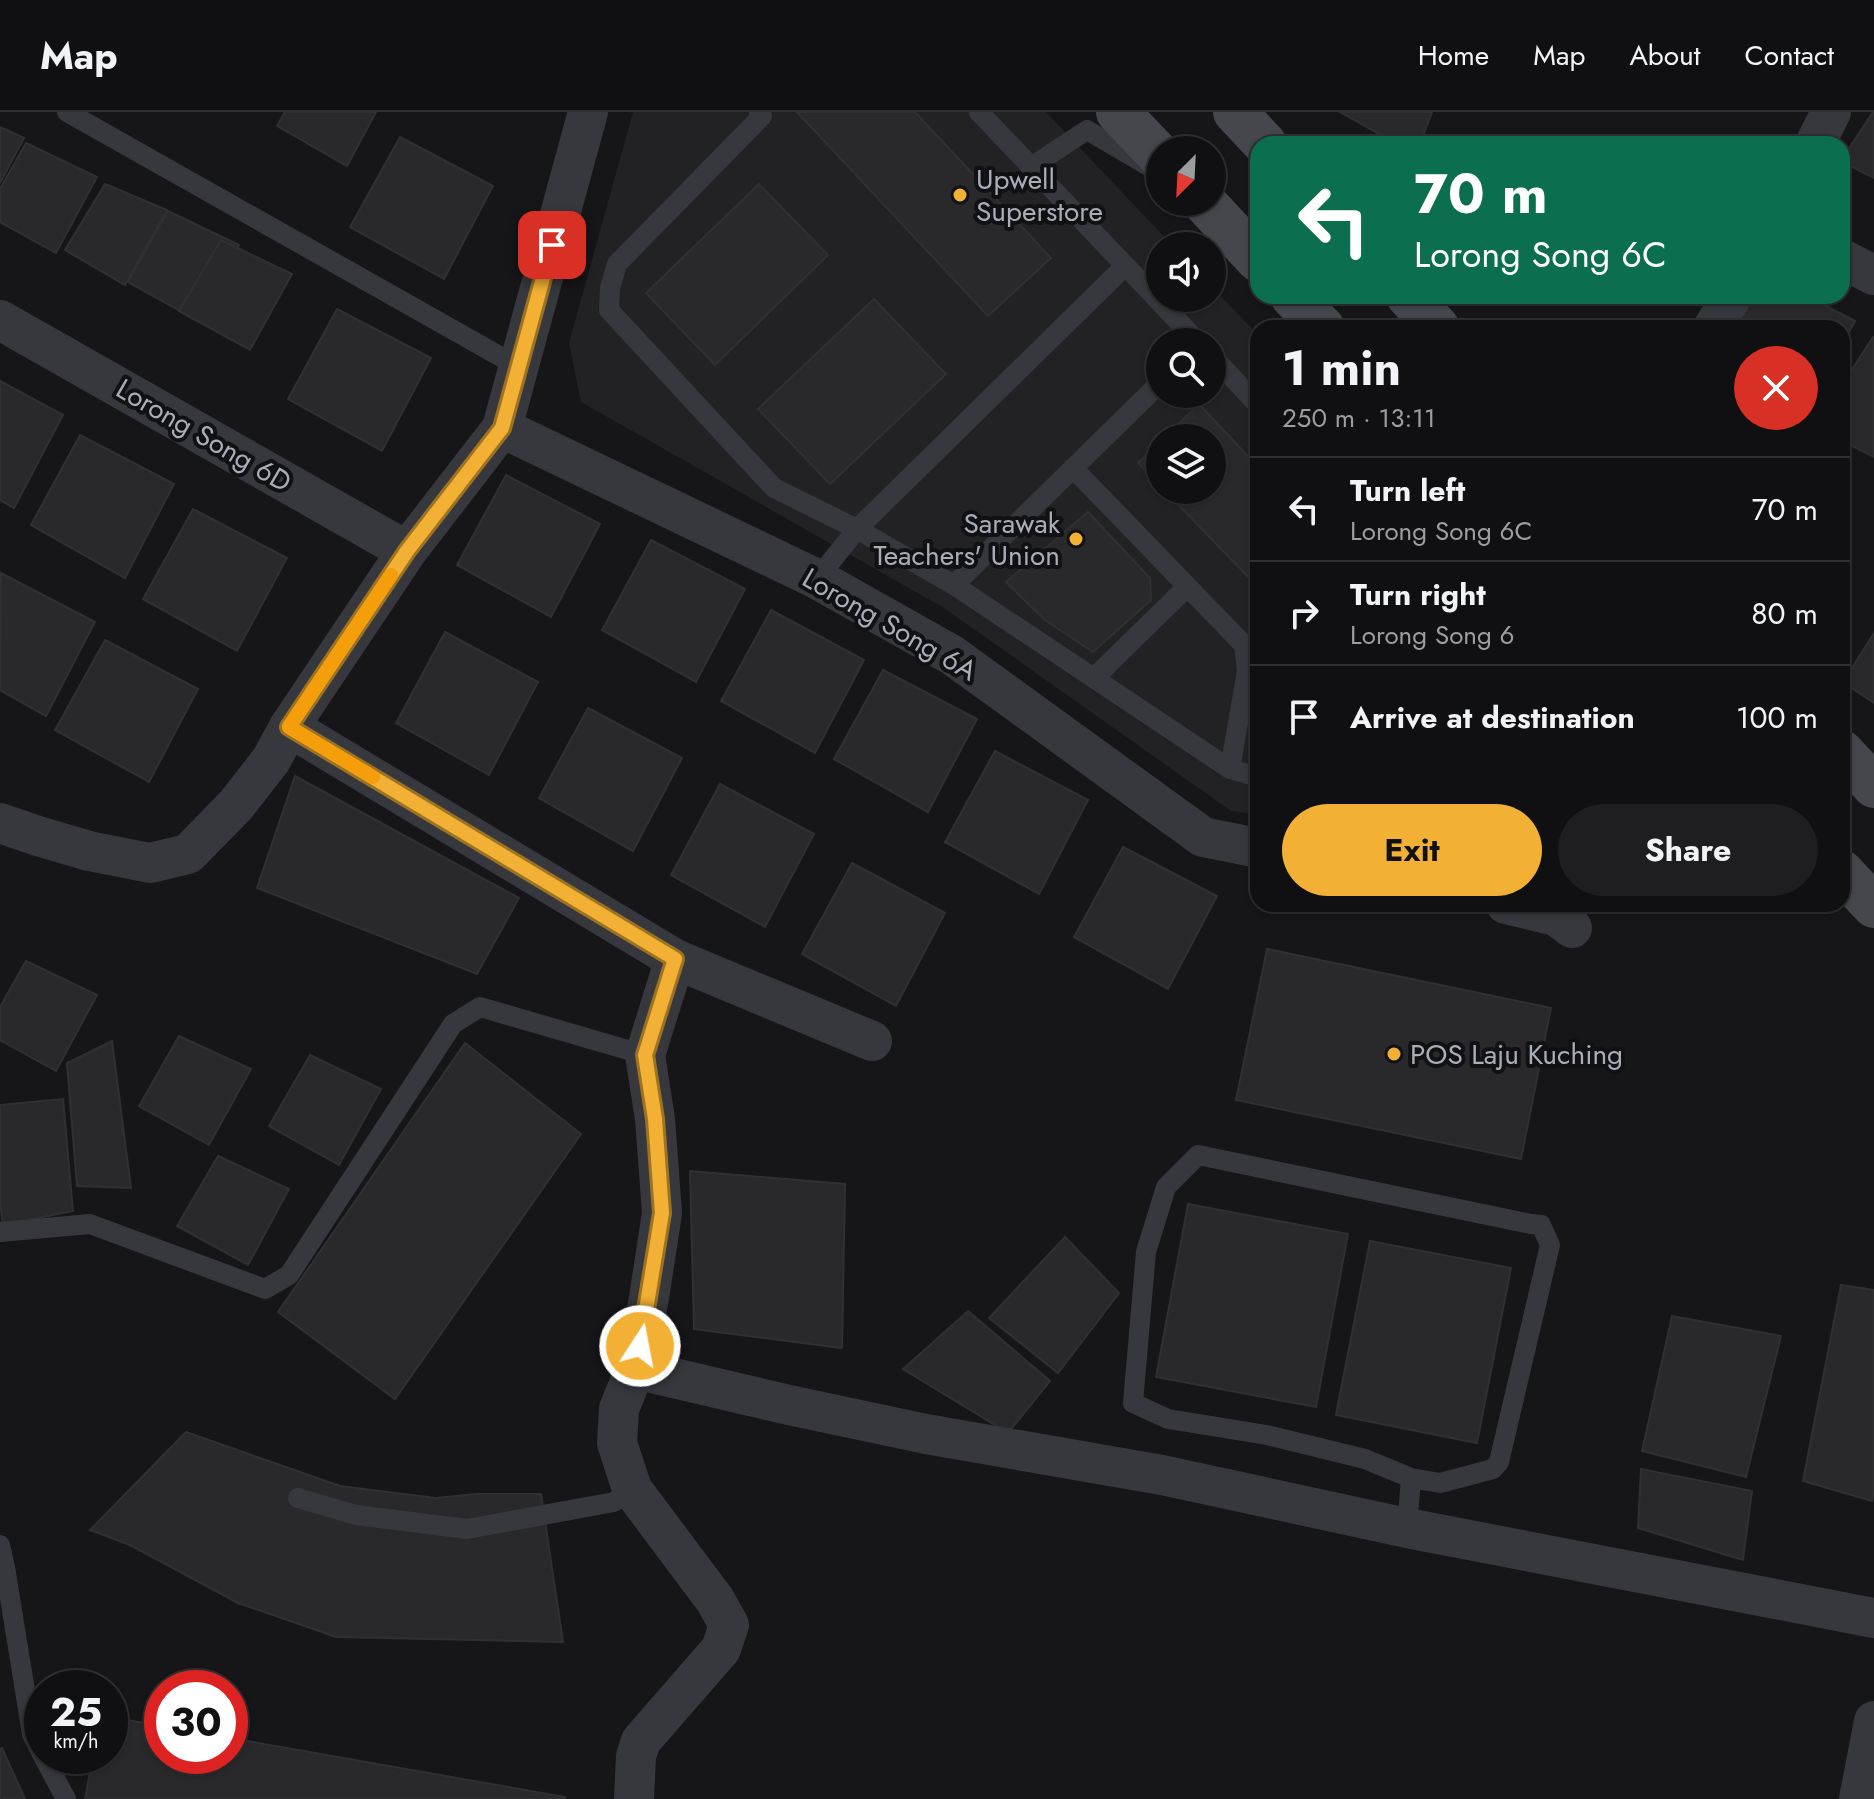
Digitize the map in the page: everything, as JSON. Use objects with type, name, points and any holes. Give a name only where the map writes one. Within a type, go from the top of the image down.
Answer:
[{"type":"main road","points":[[1118,112],[1146,141]]},
{"type":"main road","points":[[1235,112],[1258,136]]},
{"type":"main road","points":[[1217,216],[1250,251]]},
{"type":"main road","points":[[1300,304],[1315,320]]},
{"type":"main road","points":[[1416,304],[1430,320]]},
{"type":"main road","points":[[1850,760],[1874,786]]},
{"type":"main road","points":[[1850,880],[1874,906]]},
{"type":"street","points":[[1819,136],[1831,112]]},
{"type":"street","points":[[0,823],[89,851],[150,863],[188,854],[236,805],[271,760],[289,727],[407,551],[502,428],[579,116]]},
{"type":"street","points":[[1850,263],[1874,275]]},
{"type":"street","name":"Lorong Song 6D","points":[[0,320],[407,551]]},
{"type":"street","name":"Lorong Song 6A","points":[[502,428],[817,579],[952,655],[1203,837],[1250,846]]},
{"type":"street","points":[[289,727],[675,959],[872,1041]]},
{"type":"street","points":[[1539,912],[1556,916],[1572,928]]},
{"type":"street","points":[[634,1799],[636,1756],[641,1741],[721,1649],[729,1625],[715,1600],[632,1489],[617,1443],[619,1409],[635,1369],[662,1213],[655,1119],[645,1055],[675,959]]},
{"type":"street","points":[[635,1369],[926,1434],[1162,1475],[1407,1528],[1874,1618]]},
{"type":"street","points":[[1859,1799],[1874,1721]]},
{"type":"lane","points":[[67,112],[519,367]]},
{"type":"lane","points":[[759,112],[762,116],[617,264],[610,288],[609,310],[774,488],[857,529],[954,585],[1230,769],[1250,775]]},
{"type":"lane","points":[[979,112],[1185,328]]},
{"type":"lane","points":[[1031,167],[1087,130],[1146,166]]},
{"type":"lane","points":[[817,579],[857,529],[1125,266]]},
{"type":"lane","points":[[1226,371],[1250,396]]},
{"type":"lane","points":[[954,585],[1146,397]]},
{"type":"lane","points":[[1073,468],[1244,645],[1247,671],[1230,769]]},
{"type":"lane","points":[[1094,678],[1187,587]]},
{"type":"lane","points":[[0,1232],[90,1224],[265,1289],[289,1275],[453,1024],[480,1007],[645,1055]]},
{"type":"lane","points":[[1198,1155],[1541,1225],[1550,1245],[1499,1462],[1493,1469],[1440,1483],[1411,1478],[1365,1459],[1267,1435],[1168,1419],[1133,1403],[1146,1252],[1166,1187],[1198,1155]]},
{"type":"lane","points":[[1407,1528],[1411,1478]]},
{"type":"lane","points":[[298,1498],[356,1515],[467,1529],[614,1502],[632,1489]]},
{"type":"lane","points":[[0,1545],[24,1685]]},
{"type":"lane","points":[[53,1774],[66,1799]]},
{"type":"shaded area","points":[[633,112],[1046,112],[1160,232],[1146,232],[1146,312],[1226,312],[1226,302],[1250,327],[1250,814],[1231,811],[944,608],[581,402],[569,343]]},
{"type":"building","points":[[285,112],[376,112],[347,166],[277,126]]},
{"type":"building","points":[[797,112],[915,112],[1051,258],[988,316]]},
{"type":"building","points":[[1340,112],[1432,112],[1423,136],[1383,136]]},
{"type":"building","points":[[1874,112],[1874,178],[1850,166],[1850,147]]},
{"type":"building","points":[[0,127],[24,138],[0,183]]},
{"type":"building","points":[[400,137],[493,186],[444,279],[350,227]]},
{"type":"building","points":[[26,143],[97,177],[56,253],[0,222],[0,189]]},
{"type":"building","points":[[105,184],[167,210],[125,285],[65,250]]},
{"type":"building","points":[[759,184],[828,255],[715,365],[646,293]]},
{"type":"building","points":[[168,211],[239,245],[198,321],[128,282]]},
{"type":"building","points":[[221,240],[292,274],[250,350],[179,311]]},
{"type":"building","points":[[874,299],[946,374],[830,484],[758,409]]},
{"type":"building","points":[[1740,304],[1822,304],[1855,321],[1850,330],[1850,320],[1729,320]]},
{"type":"building","points":[[337,309],[431,358],[382,451],[288,399]]},
{"type":"building","points":[[1873,337],[1874,457],[1850,445],[1850,373]]},
{"type":"building","points":[[0,381],[63,415],[14,508],[0,500]]},
{"type":"building","points":[[1195,408],[1203,408],[1218,424],[1178,424]]},
{"type":"building","points":[[1226,433],[1250,458],[1250,579],[1178,504],[1226,504]]},
{"type":"building","points":[[80,435],[174,484],[125,578],[31,525]]},
{"type":"building","points":[[1146,455],[1146,471],[1138,463]]},
{"type":"building","points":[[506,475],[600,524],[551,617],[457,565]]},
{"type":"building","points":[[193,509],[287,558],[237,651],[143,599]]},
{"type":"building","points":[[1088,512],[1150,578],[1151,600],[1093,652],[1045,620],[1006,582]]},
{"type":"building","points":[[651,540],[745,589],[696,682],[602,630]]},
{"type":"building","points":[[1,573],[95,622],[46,716],[0,690]]},
{"type":"building","points":[[771,610],[864,660],[815,753],[721,701]]},
{"type":"building","points":[[445,632],[538,682],[489,775],[396,723]]},
{"type":"building","points":[[1874,633],[1874,703],[1850,687],[1850,671]]},
{"type":"building","points":[[105,640],[198,689],[149,782],[55,730]]},
{"type":"building","points":[[883,670],[977,719],[928,812],[834,759]]},
{"type":"building","points":[[588,708],[682,758],[633,851],[539,798]]},
{"type":"building","points":[[995,751],[1088,800],[1039,894],[945,842]]},
{"type":"building","points":[[295,776],[519,898],[477,974],[257,888]]},
{"type":"building","points":[[720,784],[814,834],[765,927],[671,875]]},
{"type":"building","points":[[1123,847],[1217,896],[1168,989],[1074,937]]},
{"type":"building","points":[[852,863],[945,913],[896,1006],[802,954]]},
{"type":"building","name":"POS Laju Kuching","points":[[1267,949],[1551,1008],[1521,1159],[1236,1100]]},
{"type":"building","points":[[26,961],[97,995],[56,1071],[0,1040],[0,1007]]},
{"type":"building","points":[[179,1036],[251,1069],[209,1145],[139,1106]]},
{"type":"building","points":[[112,1041],[131,1188],[77,1186],[67,1063]]},
{"type":"building","points":[[465,1043],[581,1134],[395,1399],[278,1312]]},
{"type":"building","points":[[310,1055],[381,1089],[339,1165],[269,1126]]},
{"type":"building","points":[[63,1099],[73,1211],[3,1225],[0,1203],[0,1105]]},
{"type":"building","points":[[218,1156],[289,1189],[248,1265],[177,1226]]},
{"type":"building","points":[[690,1171],[845,1184],[842,1348],[694,1329]]},
{"type":"building","points":[[1188,1204],[1348,1234],[1316,1407],[1156,1377]]},
{"type":"building","points":[[1065,1237],[1119,1293],[1058,1373],[989,1318]]},
{"type":"building","points":[[1370,1241],[1511,1268],[1477,1443],[1336,1415]]},
{"type":"building","points":[[1841,1285],[1874,1290],[1872,1501],[1803,1481]]},
{"type":"building","points":[[968,1311],[1050,1381],[1008,1433],[903,1369]]},
{"type":"building","points":[[1672,1316],[1781,1336],[1746,1477],[1642,1451]]},
{"type":"building","points":[[186,1432],[340,1486],[436,1498],[476,1494],[541,1494],[563,1642],[336,1637],[238,1603],[130,1545],[90,1530]]},
{"type":"building","points":[[1641,1469],[1752,1491],[1743,1560],[1638,1528]]},
{"type":"building","points":[[128,1720],[144,1723],[144,1774],[248,1774],[248,1741],[565,1797],[565,1799],[85,1799],[90,1774],[128,1774]]},
{"type":"building","points":[[2,1748],[25,1799],[0,1799]]},
{"type":"slow traffic","points":[[373,777],[289,727],[391,575]]},
{"type":"place","name":"Upwell Superstore","points":[[960,195]]},
{"type":"place","name":"Sarawak Teachers' Union","points":[[1076,539]]},
{"type":"place","name":"POS Laju Kuching","points":[[1394,1054]]},
{"type":"route","points":[[552,245],[502,428],[407,551],[289,727],[675,959],[645,1055],[655,1119],[662,1213],[640,1346]]}]
